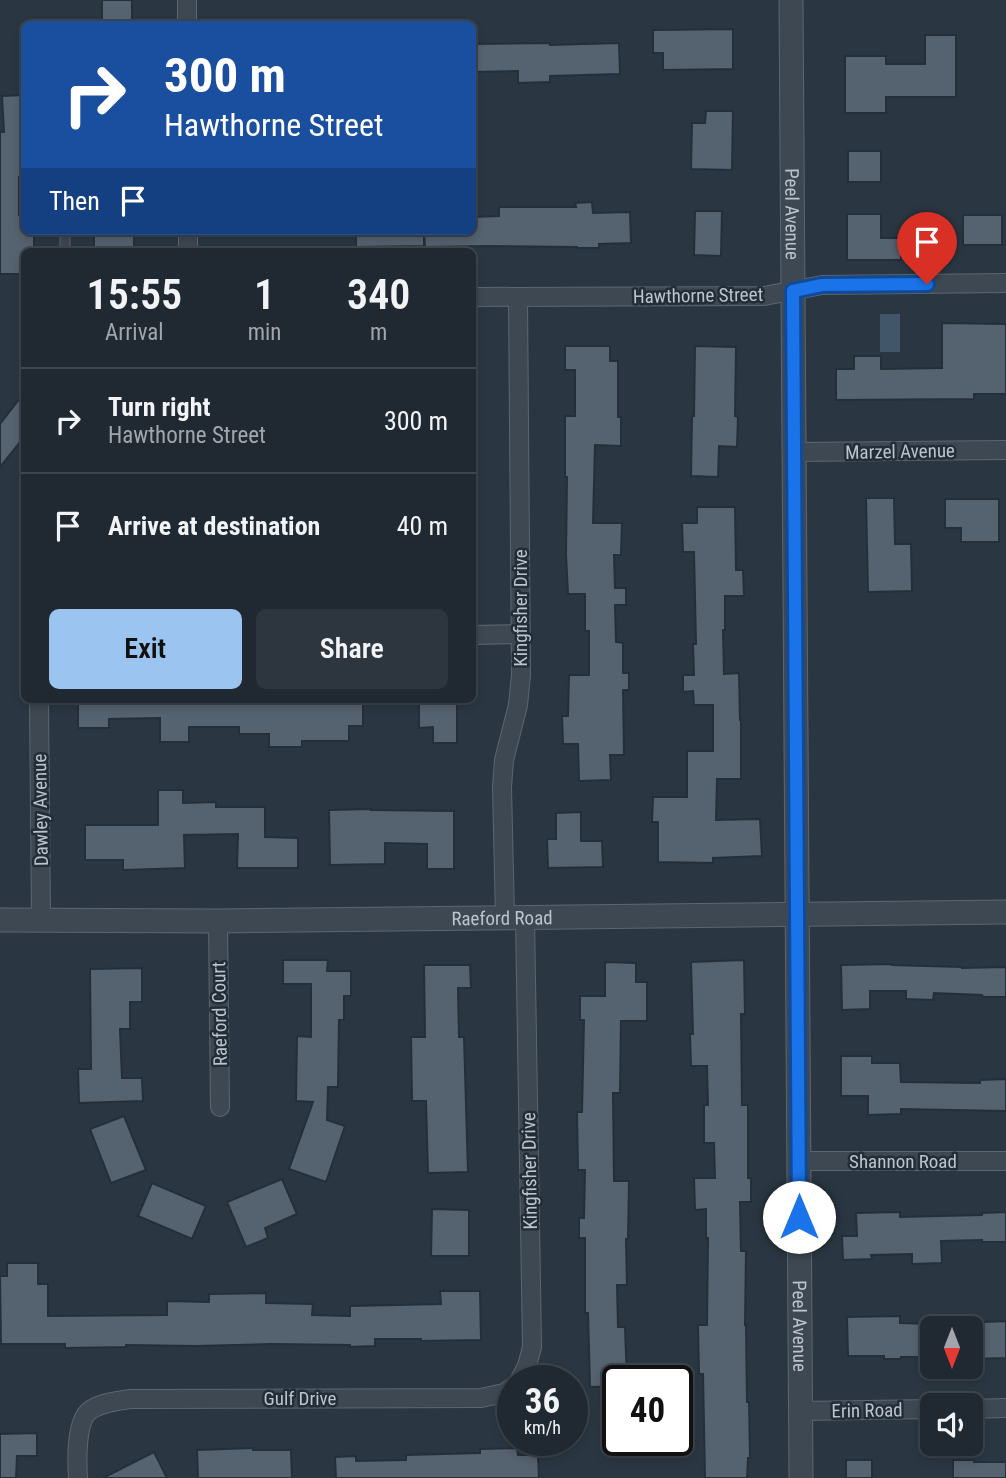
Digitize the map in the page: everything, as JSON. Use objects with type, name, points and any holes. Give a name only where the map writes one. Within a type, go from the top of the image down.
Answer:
[{"type":"street","points":[[187,0],[187,21]]},
{"type":"street","name":"Peel Avenue","points":[[791,0],[801,1478]]},
{"type":"street","name":"Hawthorne Street","points":[[476,297],[764,296],[822,285],[1006,283]]},
{"type":"street","name":"Kingfisher Drive","points":[[518,297],[521,675],[518,705],[504,760],[502,787],[515,917],[532,1348],[527,1365]]},
{"type":"street","name":"Marzel Avenue","points":[[795,452],[1006,450]]},
{"type":"street","points":[[476,635],[521,634]]},
{"type":"street","name":"Dawley Avenue","points":[[39,703],[41,920]]},
{"type":"street","name":"Raeford Road","points":[[0,920],[218,921],[1006,912]]},
{"type":"street","name":"Raeford Court","points":[[218,921],[220,1107]]},
{"type":"street","name":"Shannon Road","points":[[799,1161],[1006,1161]]},
{"type":"street","name":"Gulf Drive","points":[[78,1478],[77,1447],[81,1427],[87,1413],[104,1404],[130,1399],[481,1398],[497,1395]]},
{"type":"street","points":[[983,1409],[1006,1408]]},
{"type":"street","name":"Erin Road","points":[[800,1412],[920,1409]]},
{"type":"water","points":[[880,314],[900,314],[900,352],[880,352]]},
{"type":"building","points":[[102,0],[132,0],[132,21],[102,21]]},
{"type":"building","points":[[733,29],[733,69],[663,70],[663,53],[653,53],[653,30]]},
{"type":"building","points":[[925,35],[956,35],[956,97],[886,97],[886,113],[845,113],[845,56],[886,56],[886,64],[925,64]]},
{"type":"building","points":[[619,43],[620,74],[550,76],[550,82],[518,83],[518,71],[476,72],[476,44]]},
{"type":"building","points":[[21,95],[19,215],[21,235],[34,235],[34,248],[21,248],[21,274],[0,274],[0,132],[4,132],[2,96]]},
{"type":"building","points":[[706,111],[733,111],[732,170],[691,169],[692,123],[705,123]]},
{"type":"building","points":[[848,151],[881,151],[881,182],[848,182]]},
{"type":"building","points":[[592,202],[593,213],[630,212],[631,243],[599,244],[599,248],[425,247],[424,235],[476,235],[476,217],[499,216],[499,207],[576,207],[575,203]]},
{"type":"building","points":[[695,211],[722,211],[721,256],[694,255]]},
{"type":"building","points":[[847,214],[881,214],[881,238],[901,238],[901,260],[847,260]]},
{"type":"building","points":[[963,215],[1002,215],[1002,245],[963,245]]},
{"type":"building","points":[[94,235],[134,235],[134,248],[94,248]]},
{"type":"building","points":[[356,235],[424,235],[424,246],[356,247]]},
{"type":"building","points":[[942,323],[1006,324],[1006,394],[974,394],[974,399],[836,400],[836,369],[854,369],[854,356],[881,356],[881,369],[942,368]]},
{"type":"building","points":[[565,346],[610,346],[610,361],[618,361],[621,446],[595,445],[593,523],[622,523],[621,555],[614,555],[615,588],[626,588],[626,605],[615,605],[616,642],[623,643],[623,673],[629,673],[629,690],[623,690],[624,755],[610,755],[611,780],[579,781],[578,744],[563,744],[562,716],[568,716],[569,675],[589,675],[589,631],[585,631],[585,594],[568,594],[565,416],[575,416],[575,370],[565,370]]},
{"type":"building","points":[[695,346],[736,347],[737,447],[719,446],[718,477],[691,476]]},
{"type":"building","points":[[21,397],[21,441],[0,467],[0,424]]},
{"type":"building","points":[[866,498],[894,498],[895,544],[911,544],[912,591],[868,592]]},
{"type":"building","points":[[945,499],[999,499],[999,542],[961,542],[961,528],[945,528]]},
{"type":"building","points":[[697,507],[735,507],[736,570],[743,570],[744,596],[725,596],[723,630],[724,674],[739,673],[741,779],[717,779],[716,820],[760,819],[762,856],[713,858],[713,863],[658,862],[658,822],[652,822],[653,797],[687,797],[687,751],[713,751],[713,705],[694,705],[693,691],[683,692],[683,675],[694,675],[693,644],[696,644],[694,552],[683,552],[682,523],[697,523]]},
{"type":"building","points":[[78,703],[363,703],[363,726],[349,726],[349,741],[302,741],[302,747],[269,747],[269,734],[239,734],[239,727],[189,727],[189,742],[160,742],[160,718],[109,719],[109,728],[78,728]]},
{"type":"building","points":[[419,703],[457,703],[457,743],[433,743],[433,727],[419,728]]},
{"type":"building","points":[[158,790],[183,790],[183,803],[216,802],[216,807],[265,807],[265,837],[298,838],[298,868],[237,868],[238,834],[184,835],[185,868],[123,870],[123,860],[85,860],[85,825],[158,825]]},
{"type":"building","points":[[329,810],[454,811],[454,869],[427,869],[427,844],[385,843],[385,864],[330,865]]},
{"type":"building","points":[[581,812],[581,841],[602,841],[603,867],[548,868],[547,839],[556,839],[556,813]]},
{"type":"building","points":[[283,960],[328,960],[327,971],[351,971],[351,996],[344,996],[344,1020],[339,1020],[338,1087],[328,1087],[327,1120],[345,1126],[326,1182],[289,1169],[313,1102],[296,1101],[297,1036],[311,1037],[311,984],[283,984]]},
{"type":"building","points":[[744,960],[745,1014],[741,1014],[742,1105],[748,1105],[748,1178],[751,1178],[751,1202],[740,1202],[741,1251],[746,1251],[745,1325],[750,1458],[747,1478],[705,1478],[703,1374],[699,1374],[698,1325],[707,1325],[708,1238],[706,1209],[695,1210],[694,1178],[715,1178],[714,1143],[704,1143],[704,1105],[708,1105],[707,1066],[691,1066],[691,962]]},
{"type":"building","points":[[605,962],[636,963],[636,982],[647,982],[647,1021],[621,1021],[620,1093],[613,1093],[614,1181],[629,1181],[627,1285],[617,1285],[618,1327],[625,1327],[626,1365],[602,1365],[602,1387],[590,1387],[588,1313],[585,1313],[585,1238],[579,1238],[579,1218],[584,1218],[585,1170],[578,1170],[577,1112],[582,1112],[584,1020],[580,1020],[580,996],[605,996]]},
{"type":"building","points":[[892,964],[962,968],[1006,967],[1006,997],[934,993],[933,1000],[906,999],[906,991],[870,991],[870,1009],[842,1010],[841,965]]},
{"type":"building","points":[[424,965],[470,965],[471,988],[458,988],[459,1037],[464,1037],[468,1172],[428,1173],[426,1101],[412,1101],[411,1037],[425,1037]]},
{"type":"building","points":[[142,968],[142,1002],[130,1002],[130,1029],[120,1029],[122,1078],[142,1078],[143,1101],[79,1103],[78,1069],[91,1069],[90,969]]},
{"type":"building","points":[[841,1056],[872,1056],[872,1063],[900,1063],[901,1082],[980,1083],[980,1080],[1006,1079],[1006,1111],[901,1109],[901,1114],[868,1115],[868,1096],[841,1096]]},
{"type":"building","points":[[124,1116],[146,1170],[111,1183],[90,1129]]},
{"type":"building","points":[[282,1179],[297,1214],[265,1228],[268,1238],[246,1247],[227,1202]]},
{"type":"building","points":[[152,1183],[206,1206],[192,1239],[138,1216]]},
{"type":"building","points":[[432,1209],[469,1210],[469,1256],[431,1256]]},
{"type":"building","points":[[900,1212],[900,1217],[1006,1212],[1006,1242],[941,1241],[942,1263],[912,1264],[912,1254],[871,1255],[872,1259],[843,1260],[842,1236],[857,1236],[856,1213]]},
{"type":"building","points":[[7,1263],[38,1263],[38,1284],[48,1284],[48,1316],[167,1315],[167,1301],[209,1302],[209,1294],[266,1293],[266,1303],[313,1304],[312,1315],[350,1316],[350,1306],[441,1304],[440,1291],[480,1291],[481,1340],[375,1339],[375,1346],[350,1347],[272,1344],[65,1348],[65,1344],[1,1344],[0,1276],[7,1276]]},
{"type":"building","points":[[900,1316],[900,1323],[920,1324],[920,1357],[884,1359],[884,1356],[848,1356],[847,1317]]},
{"type":"building","points":[[1006,1321],[1006,1358],[984,1359],[984,1322]]},
{"type":"building","points":[[37,1433],[37,1456],[17,1456],[16,1478],[0,1478],[0,1434]]},
{"type":"building","points":[[480,1449],[497,1449],[497,1456],[538,1456],[539,1478],[336,1478],[335,1457],[356,1456],[356,1461],[406,1460],[406,1455],[480,1453]]},
{"type":"building","points":[[197,1450],[291,1450],[292,1478],[198,1478]]},
{"type":"building","points":[[154,1452],[167,1478],[103,1478]]},
{"type":"building","points":[[846,1460],[872,1460],[872,1478],[846,1478]]},
{"type":"building","points":[[953,1460],[1006,1462],[1006,1478],[953,1478]]},
{"type":"route","points":[[799,1217],[793,291],[822,285],[927,284]]}]
